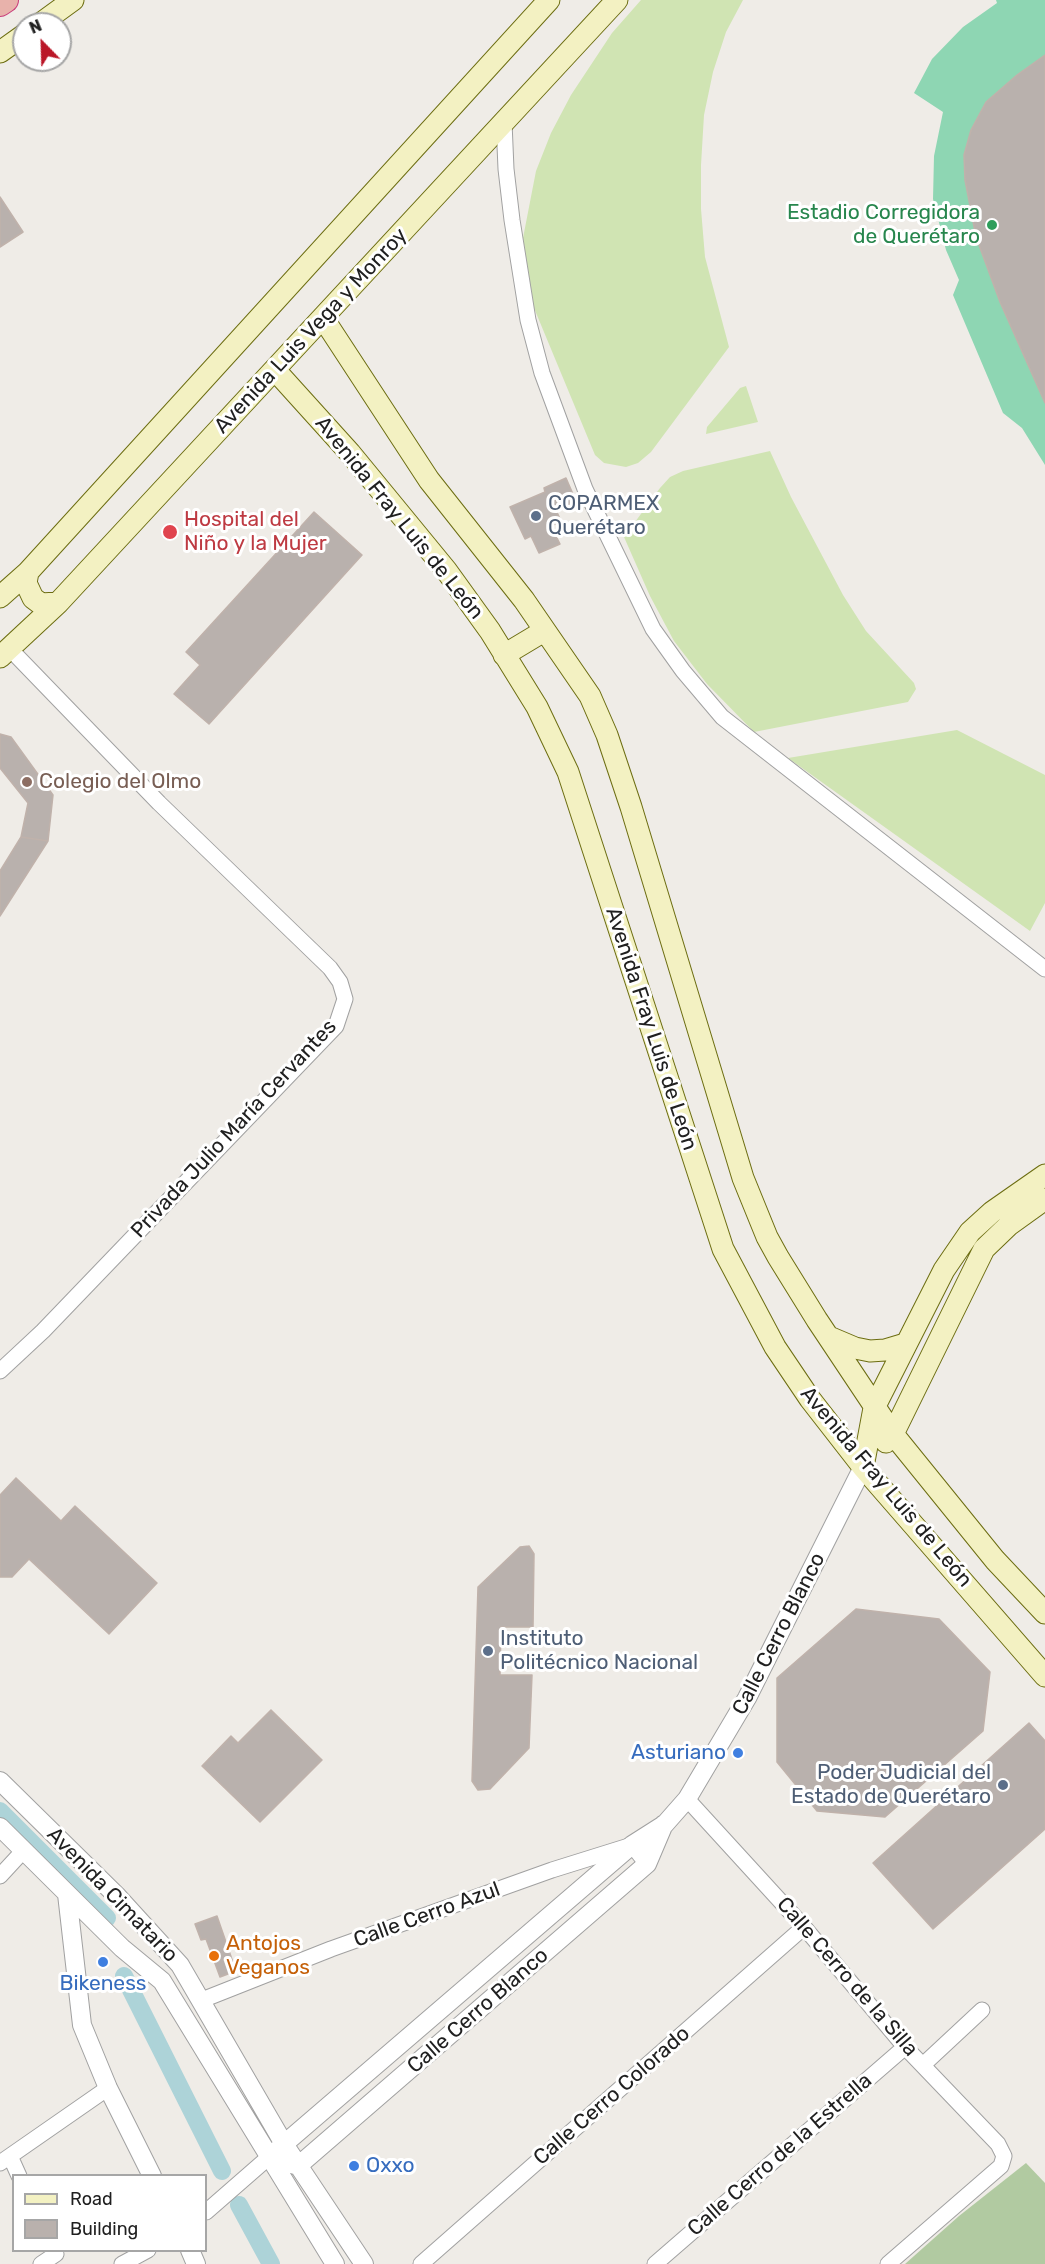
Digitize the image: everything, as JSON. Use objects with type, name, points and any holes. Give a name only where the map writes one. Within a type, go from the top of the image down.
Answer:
[{"type":"highway","points":[[0,4],[6,0]]},
{"type":"main road","points":[[57,12],[74,0]]},
{"type":"main road","points":[[0,597],[28,572],[549,0]]},
{"type":"main road","name":"Avenida Luis Vega y Monroy","points":[[5,653],[58,603],[617,0]]},
{"type":"main road","name":"Avenida Fray Luis de León","points":[[323,318],[429,480],[524,600],[590,696],[607,735],[754,1208],[778,1257],[893,1434],[995,1560],[1045,1613]]},
{"type":"main road","name":"Avenida Fray Luis de León","points":[[275,370],[350,453],[446,570],[504,654],[537,707],[568,772],[723,1249],[775,1347],[810,1399],[863,1467],[1045,1676]]},
{"type":"main road","points":[[28,572],[27,583],[33,598],[41,604],[58,603]]},
{"type":"main road","points":[[504,654],[544,631]]},
{"type":"main road","points":[[863,1467],[874,1408],[944,1270],[970,1232],[992,1212],[1045,1175]]},
{"type":"main road","points":[[863,1467],[893,1434],[984,1249],[1009,1225],[1045,1199]]},
{"type":"main road","points":[[829,1337],[855,1348],[870,1351],[885,1350],[905,1344]]},
{"type":"street","points":[[504,122],[506,169],[512,220],[528,320],[542,373],[585,489],[654,629],[683,671],[722,717],[1045,969]]},
{"type":"street","name":"Privada Julio María Cervantes","points":[[0,1371],[44,1331],[336,1026],[345,999],[340,982],[330,968],[5,653]]},
{"type":"street","name":"Calle Cerro Blanco","points":[[207,2211],[632,1845],[665,1824],[687,1799],[747,1698],[863,1467]]},
{"type":"street","name":"Avenida Cimatario","points":[[0,1781],[118,1897],[180,1965],[284,2144],[364,2264]]},
{"type":"street","name":"Calle Cerro de la Silla","points":[[687,1799],[804,1927],[905,2046],[998,2144],[1004,2156],[1001,2166],[888,2264]]},
{"type":"street","name":"Calle Cerro Blanco","points":[[298,2166],[647,1864],[665,1824]]},
{"type":"street","name":"Avenida Cimatario","points":[[0,1827],[122,1948],[162,1982],[335,2264]]},
{"type":"street","points":[[632,1845],[647,1864]]},
{"type":"street","name":"Calle Cerro Azul","points":[[202,2000],[342,1945],[552,1870],[632,1845]]},
{"type":"street","points":[[0,1876],[24,1850]]},
{"type":"street","points":[[67,1893],[82,2025],[108,2088],[151,2174]]},
{"type":"street","name":"Calle Cerro Colorado","points":[[420,2264],[804,1927]]},
{"type":"street","points":[[162,1982],[180,1965]]},
{"type":"street","points":[[924,2064],[982,2010]]},
{"type":"street","name":"Calle Cerro de la Estrella","points":[[655,2264],[905,2046]]},
{"type":"street","points":[[18,2174],[5,2160],[108,2088]]},
{"type":"street","points":[[269,2157],[298,2166]]},
{"type":"street","points":[[315,2230],[333,2218]]},
{"type":"street","points":[[122,2264],[144,2252]]},
{"type":"street","points":[[41,2264],[57,2256]]},
{"type":"green space","points":[[641,0],[743,0],[726,32],[713,72],[704,115],[701,165],[701,209],[705,257],[729,347],[651,452],[638,463],[626,467],[604,463],[595,455],[534,308],[523,238],[536,171],[551,133],[571,95],[612,33]]},
{"type":"green space","name":"Estadio Corregidora de Querétaro","points":[[996,0],[1045,0],[1045,465],[1022,428],[1003,413],[953,295],[959,280],[946,250],[933,199],[934,156],[943,112],[914,93],[932,59],[963,27],[997,3]]},
{"type":"green space","points":[[746,386],[758,422],[706,434],[707,427],[740,388]]},
{"type":"green space","points":[[770,451],[791,497],[843,595],[866,631],[914,683],[916,689],[908,702],[754,732],[707,684],[674,641],[650,596],[624,537],[670,477],[683,471]]},
{"type":"green space","points":[[957,730],[1045,775],[1045,903],[1030,931],[788,758]]},
{"type":"green space","points":[[1026,2163],[1045,2183],[1045,2264],[905,2264],[959,2216]]},
{"type":"building","points":[[1045,55],[1045,403],[1000,302],[976,237],[965,180],[964,155],[971,130],[986,102],[1017,75]]},
{"type":"building","points":[[0,197],[23,232],[0,247]]},
{"type":"building","name":"COPARMEX Querétaro","points":[[566,478],[576,501],[556,510],[561,521],[551,526],[560,544],[539,553],[531,536],[525,539],[510,507],[545,492],[544,488]]},
{"type":"building","points":[[314,512],[362,555],[209,724],[174,694],[200,665],[186,652]]},
{"type":"building","name":"Colegio del Olmo","points":[[0,734],[11,737],[53,795],[48,841],[21,837],[28,803],[0,768]]},
{"type":"building","name":"Colegio del Olmo","points":[[21,837],[48,841],[0,916],[0,871]]},
{"type":"building","points":[[16,1478],[61,1521],[75,1506],[157,1583],[109,1634],[29,1559],[12,1577],[0,1577],[0,1495]]},
{"type":"building","name":"Instituto Politécnico Nacional","points":[[529,1546],[534,1554],[533,1627],[501,1627],[500,1675],[532,1675],[529,1748],[490,1789],[478,1790],[472,1781],[478,1587],[520,1547]]},
{"type":"building","points":[[856,1609],[939,1619],[990,1672],[983,1731],[885,1817],[817,1811],[777,1762],[777,1678]]},
{"type":"building","points":[[271,1710],[322,1760],[260,1822],[202,1766],[231,1736],[238,1743]]},
{"type":"building","name":"Poder Judicial del Estado de Querétaro","points":[[1029,1723],[1045,1741],[1045,1829],[933,1929],[873,1863]]},
{"type":"building","points":[[217,1916],[236,1971],[220,1977],[206,1939],[201,1940],[195,1924]]},
{"type":"waterway","points":[[0,1811],[107,1918]]},
{"type":"waterway","points":[[124,1976],[222,2171]]},
{"type":"waterway","points":[[239,2205],[271,2264]]},
{"type":"place","name":"Estadio Corregidora de Querétaro","points":[[992,225]]},
{"type":"place","name":"COPARMEX Querétaro","points":[[536,516]]},
{"type":"place","name":"Hospital del Niño y la Mujer","points":[[170,532]]},
{"type":"place","name":"Colegio del Olmo","points":[[27,782]]},
{"type":"place","name":"Instituto Politécnico Nacional","points":[[488,1651]]},
{"type":"place","name":"Asturiano","points":[[738,1753]]},
{"type":"place","name":"Poder Judicial del Estado de Querétaro","points":[[1003,1785]]},
{"type":"place","name":"Antojos Veganos","points":[[214,1956]]},
{"type":"place","name":"Bikeness","points":[[103,1962]]},
{"type":"place","name":"Oxxo","points":[[354,2166]]}]
